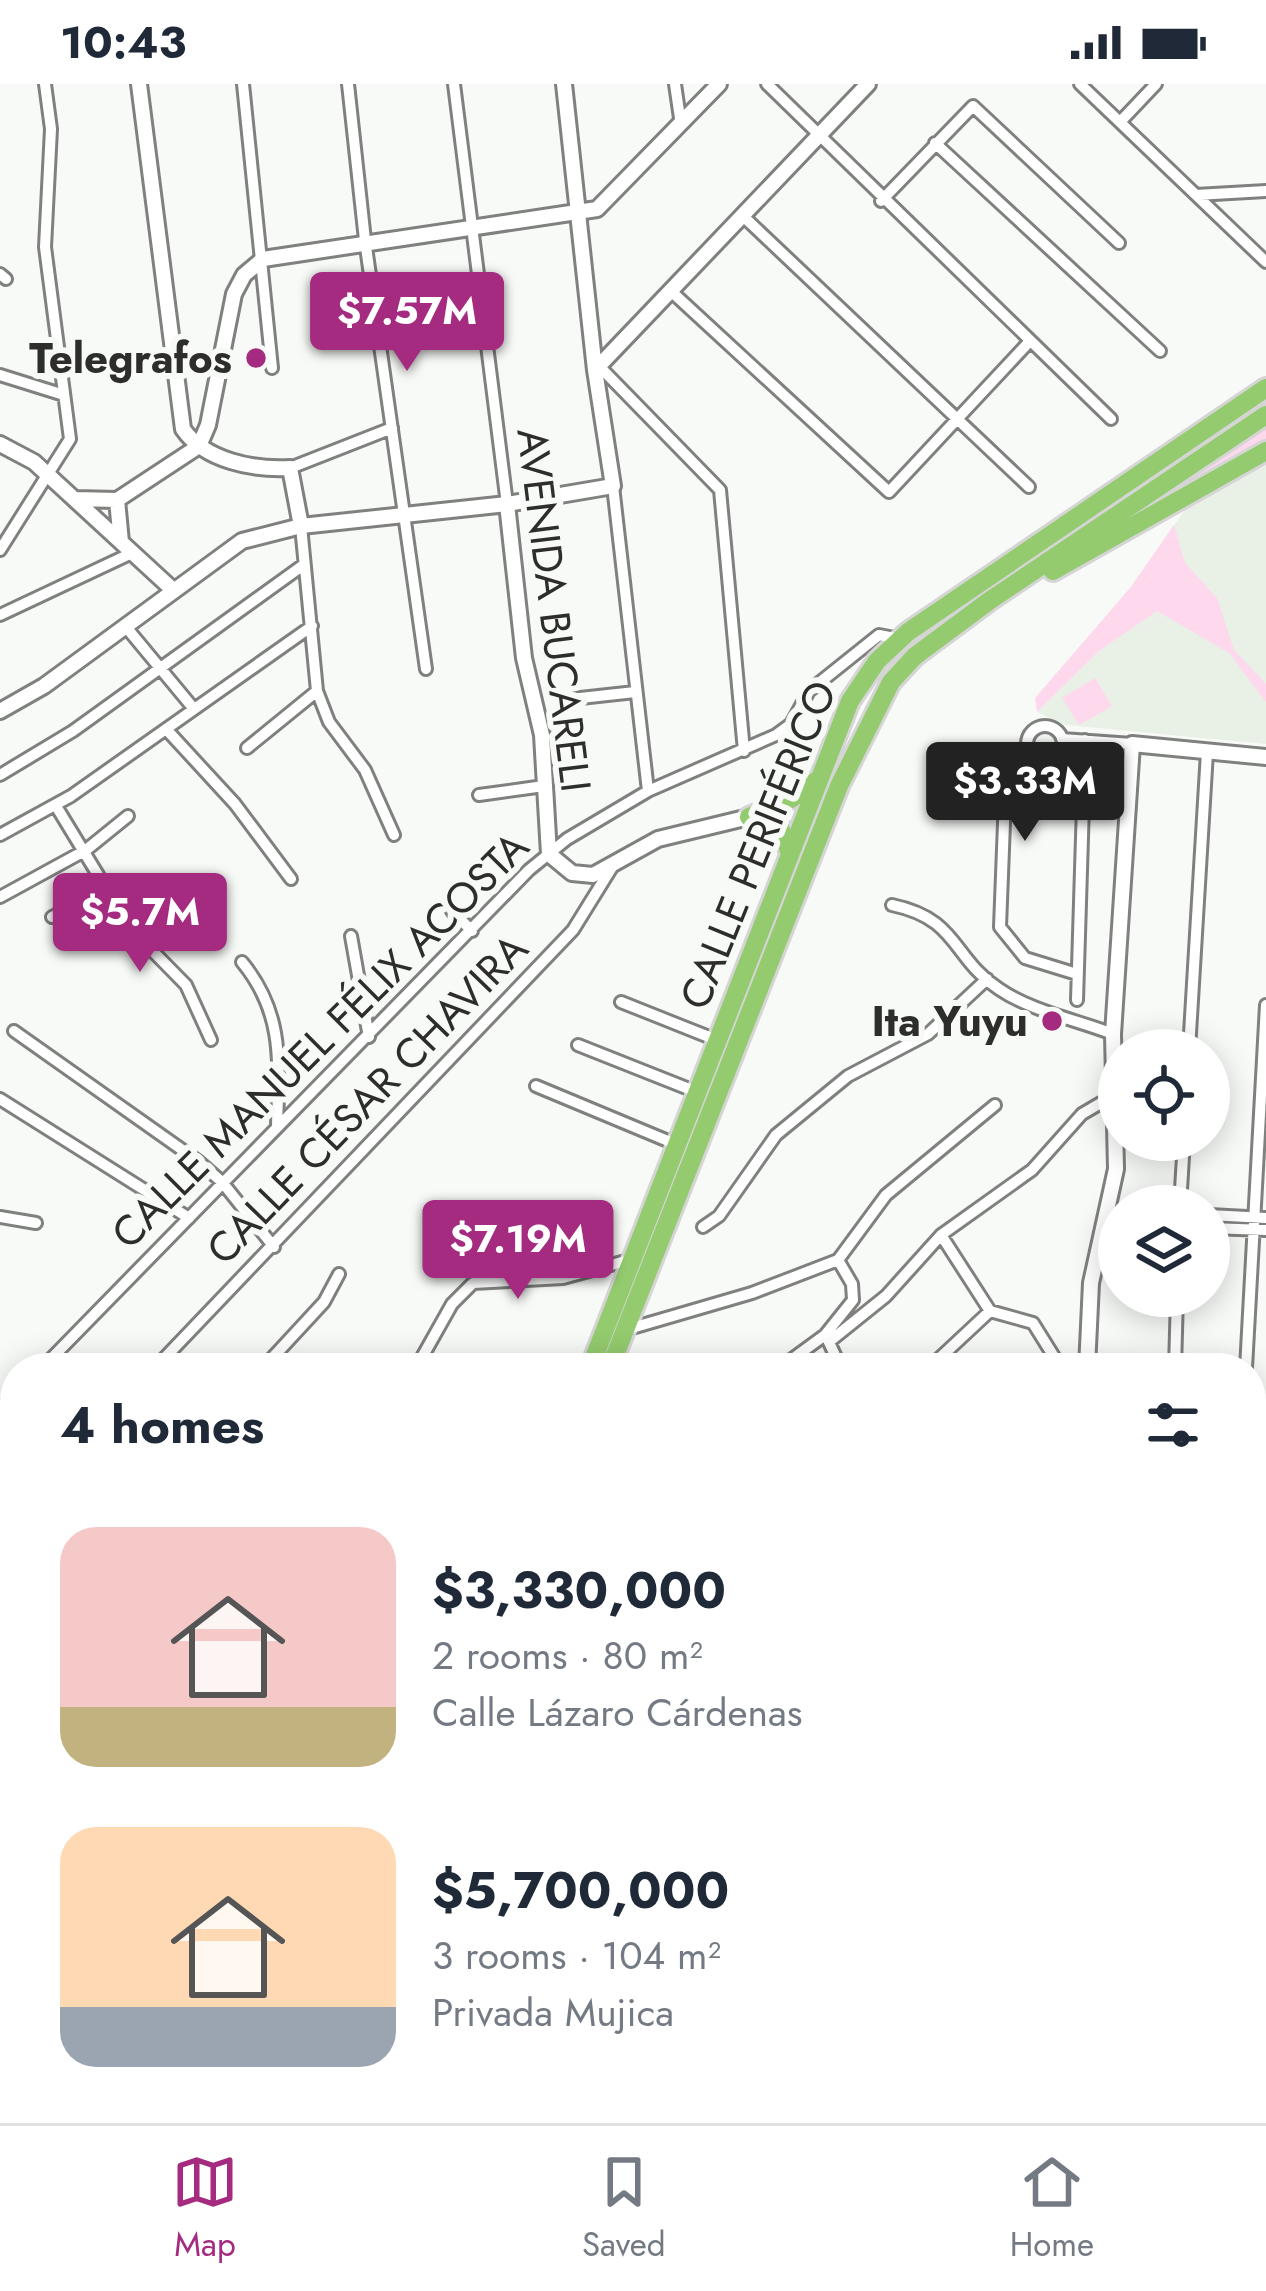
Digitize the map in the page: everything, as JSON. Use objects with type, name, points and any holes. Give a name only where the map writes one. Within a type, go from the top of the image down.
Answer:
[{"type":"highway","name":"CALLE PERIFÉRICO","points":[[596,1353],[789,851],[860,683],[900,639],[1266,388]]},
{"type":"highway","name":"CALLE PERIFÉRICO","points":[[616,1353],[877,704],[915,656],[1266,415]]},
{"type":"highway","points":[[1004,591],[1189,499],[1266,451]]},
{"type":"highway","points":[[748,817],[791,800],[819,778]]},
{"type":"highway","points":[[748,817],[779,825],[789,851]]},
{"type":"highway","points":[[665,1179],[662,1162],[668,1141],[728,989],[743,977]]},
{"type":"street","points":[[0,550],[50,478],[70,439],[45,247],[51,129],[45,84]]},
{"type":"street","points":[[139,84],[181,423],[199,446],[252,467],[290,467],[392,428]]},
{"type":"street","points":[[243,84],[272,368]]},
{"type":"street","points":[[348,84],[364,240],[426,669]]},
{"type":"street","name":"AVENIDA BUCARELI","points":[[454,84],[524,658],[542,735],[548,854],[583,875],[613,865]]},
{"type":"street","points":[[565,84],[647,790]]},
{"type":"street","points":[[675,84],[681,124]]},
{"type":"street","points":[[75,499],[117,500],[199,446],[208,425],[234,294],[244,275],[263,259],[364,240],[580,213],[604,205],[719,84]]},
{"type":"street","points":[[767,84],[881,201],[1111,419]]},
{"type":"street","points":[[597,368],[674,293],[868,84]]},
{"type":"street","points":[[1080,84],[1266,262]]},
{"type":"street","points":[[1120,122],[1156,84]]},
{"type":"street","points":[[881,201],[970,106],[1119,243]]},
{"type":"street","points":[[934,142],[1160,351]]},
{"type":"street","points":[[1196,195],[1266,191]]},
{"type":"street","points":[[744,218],[1029,487]]},
{"type":"street","points":[[674,293],[889,492],[1030,340]]},
{"type":"street","points":[[597,368],[719,490],[744,751]]},
{"type":"street","points":[[0,375],[64,395]]},
{"type":"street","points":[[0,444],[13,447],[75,499],[172,589]]},
{"type":"street","points":[[290,467],[301,526],[317,691],[328,722],[375,788],[394,835]]},
{"type":"street","points":[[0,711],[126,627],[242,541],[301,526],[507,504],[613,485]]},
{"type":"street","points":[[117,500],[128,547]]},
{"type":"street","points":[[0,615],[128,547]]},
{"type":"street","points":[[0,775],[163,668],[302,566]]},
{"type":"street","points":[[0,836],[56,806],[312,626]]},
{"type":"street","points":[[126,627],[194,710]]},
{"type":"street","name":"CALLE MANUEL FÉLIX ACOSTA","points":[[57,1353],[548,854],[647,790],[784,730],[809,691],[879,635],[900,639]]},
{"type":"street","points":[[247,748],[317,691]]},
{"type":"street","points":[[562,700],[635,692]]},
{"type":"street","points":[[1030,752],[1030,736],[1038,728],[1050,727],[1062,739],[1266,757]]},
{"type":"street","points":[[166,730],[235,804],[291,879]]},
{"type":"street","points":[[1030,752],[1049,762],[1059,755],[1062,739]]},
{"type":"street","points":[[1077,1000],[1084,740]]},
{"type":"street","points":[[1113,1029],[1132,744]]},
{"type":"street","points":[[1030,752],[1006,771],[998,920],[1025,958],[1077,974]]},
{"type":"street","points":[[1190,1029],[1207,752]]},
{"type":"street","points":[[479,795],[544,786]]},
{"type":"street","points":[[56,806],[86,850],[104,890],[144,947],[186,985],[211,1040]]},
{"type":"street","points":[[0,897],[86,850],[128,816]]},
{"type":"street","points":[[613,865],[658,839],[748,817]]},
{"type":"street","name":"CALLE CÉSAR CHAVIRA","points":[[170,1353],[274,1247],[317,1193],[574,930],[613,865]]},
{"type":"street","points":[[52,917],[104,890]]},
{"type":"street","points":[[892,905],[930,915],[987,980],[1008,994],[1100,1029]]},
{"type":"street","points":[[452,911],[472,931]]},
{"type":"street","points":[[351,935],[369,1036]]},
{"type":"street","points":[[242,962],[272,1006],[280,1045],[277,1125]]},
{"type":"street","points":[[703,1227],[719,1216],[776,1136],[848,1076],[928,1034],[987,980]]},
{"type":"street","points":[[621,1002],[709,1036]]},
{"type":"street","points":[[1247,1353],[1259,1224],[1266,1005]]},
{"type":"street","points":[[14,1031],[222,1182],[274,1247]]},
{"type":"street","points":[[578,1045],[689,1089]]},
{"type":"street","points":[[536,1086],[668,1141]]},
{"type":"street","points":[[0,1099],[189,1218]]},
{"type":"street","points":[[626,1330],[752,1293],[838,1260],[886,1195],[994,1105]]},
{"type":"street","points":[[805,1353],[886,1297],[941,1234],[1032,1170],[1082,1114],[1098,1105]]},
{"type":"street","points":[[1088,1353],[1091,1283],[1115,1161]]},
{"type":"street","points":[[0,1217],[36,1223]]},
{"type":"street","points":[[941,1234],[990,1311],[1033,1323],[1048,1353]]},
{"type":"street","points":[[424,1353],[452,1304],[473,1283],[563,1278],[633,1259]]},
{"type":"street","points":[[827,1338],[853,1300],[852,1284],[838,1260]]},
{"type":"street","points":[[277,1353],[324,1302],[340,1274]]},
{"type":"street","points":[[945,1353],[990,1311]]},
{"type":"street","points":[[1175,1353],[1176,1317]]},
{"type":"street","points":[[827,1338],[834,1353]]},
{"type":"shaded area","points":[[1266,423],[1266,440],[1061,561]]},
{"type":"shaded area","points":[[1266,454],[1266,744],[1065,725],[1037,712],[1099,651],[1163,606],[1143,571],[1189,504]]},
{"type":"shaded area","points":[[1174,525],[1185,563],[1217,598],[1234,650],[1266,684],[1266,702],[1229,653],[1157,611],[1099,651],[1037,712],[1035,698],[1130,588]]},
{"type":"shaded area","points":[[1095,678],[1112,706],[1079,725],[1062,698]]},
{"type":"place","name":"Telegrafos","points":[[256,358]]},
{"type":"place","name":"Ita Yuyu","points":[[1052,1021]]}]
